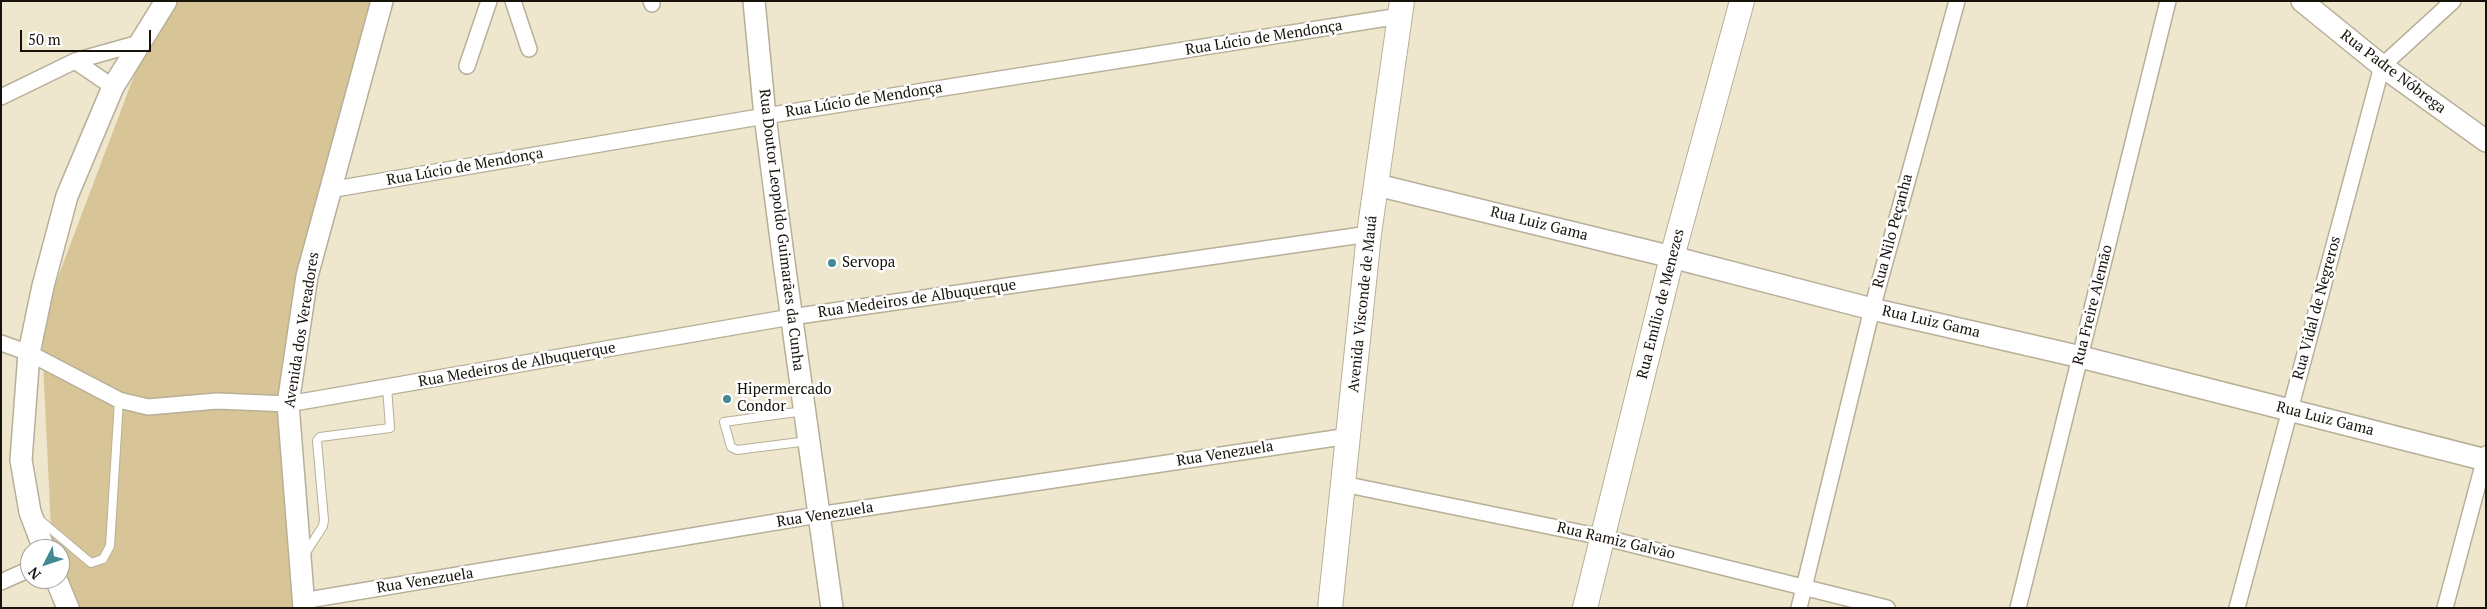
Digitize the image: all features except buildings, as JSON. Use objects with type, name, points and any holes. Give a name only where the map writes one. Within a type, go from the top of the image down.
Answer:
[{"type":"main road","name":"Rua Emílio de Menezes","points":[[1586,608],[1672,257],[1742,1]]},
{"type":"main road","name":"Avenida Visconde de Mauá","points":[[1330,608],[1370,234],[1401,9]]},
{"type":"street","points":[[40,539],[30,512],[21,460],[29,353],[43,286],[67,196],[113,87],[166,1]]},
{"type":"street","name":"Avenida dos Vereadores","points":[[303,604],[288,404],[307,276],[382,1]]},
{"type":"street","points":[[468,66],[489,1]]},
{"type":"street","points":[[513,1],[530,49]]},
{"type":"street","name":"Rua Doutor Leopoldo Guimarães da Cunha","points":[[754,1],[765,116],[832,608]]},
{"type":"street","name":"Rua Nilo Peçanha","points":[[1799,608],[1872,309],[1957,1]]},
{"type":"street","name":"Rua Freire Alemão","points":[[2018,608],[2168,1]]},
{"type":"street","name":"Rua Padre Nóbrega","points":[[2302,1],[2382,66],[2486,141]]},
{"type":"street","points":[[2382,66],[2453,1]]},
{"type":"street","name":"Rua Lúcio de Mendonça","points":[[329,190],[1401,9]]},
{"type":"street","points":[[1,97],[75,61],[139,43]]},
{"type":"street","points":[[75,61],[113,87]]},
{"type":"street","name":"Rua Vidal de Negreros","points":[[2238,608],[2382,66]]},
{"type":"street","name":"Rua Luiz Gama","points":[[1377,185],[1672,257],[1872,309],[2080,357],[2485,458]]},
{"type":"street","name":"Rua Medeiros de Albuquerque","points":[[1,343],[29,353],[119,400],[148,407],[217,401],[288,404],[791,317],[1370,234]]},
{"type":"street","name":"Rua Venezuela","points":[[303,604],[818,516],[1349,436]]},
{"type":"street","points":[[2444,608],[2485,458]]},
{"type":"street","name":"Rua Ramiz Galvão","points":[[1343,484],[1602,537],[1887,608]]},
{"type":"street","points":[[1,582],[20,573]]},
{"type":"street","points":[[60,589],[68,608]]},
{"type":"lane","points":[[299,563],[323,526],[324,520],[318,439],[390,428],[387,387]]},
{"type":"lane","points":[[30,512],[91,563],[103,559],[110,546],[119,400]]},
{"type":"lane","points":[[804,411],[724,422],[731,447],[737,450],[808,441]]},
{"type":"shaded area","points":[[178,1],[371,1],[280,400],[301,608],[74,608],[66,589],[70,589],[70,539],[52,539],[41,322],[143,52]]},
{"type":"place","name":"Servopa","points":[[832,263]]},
{"type":"place","name":"Hipermercado Condor","points":[[727,399]]}]
